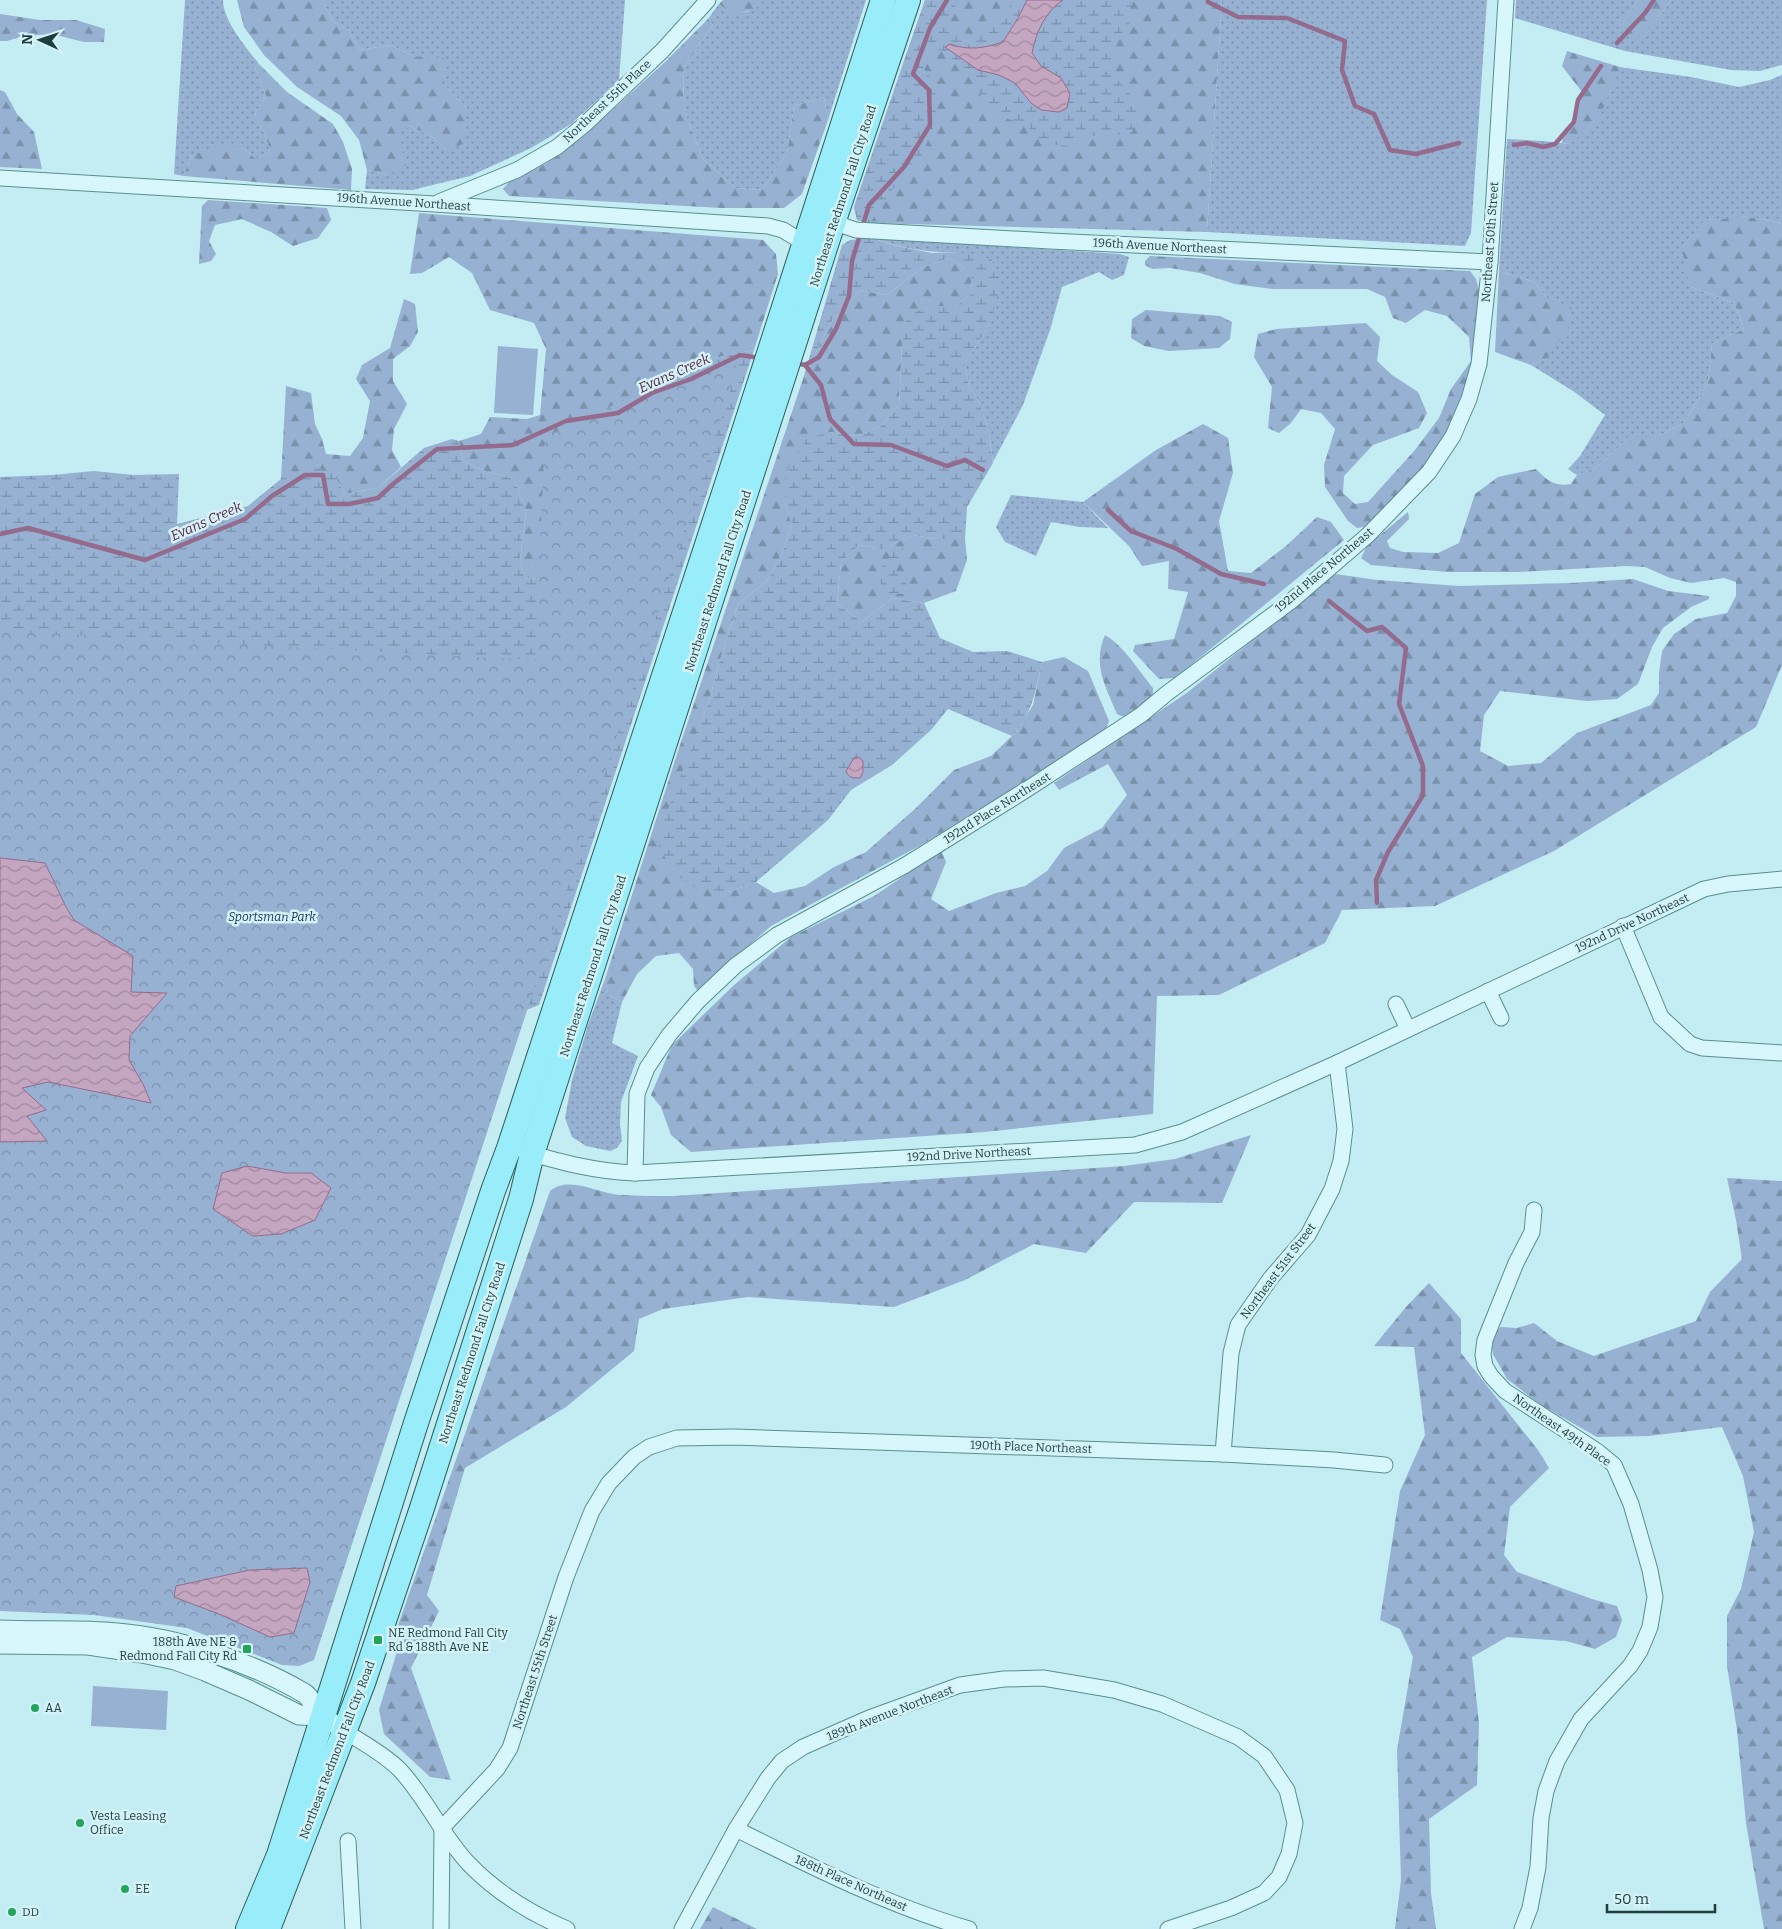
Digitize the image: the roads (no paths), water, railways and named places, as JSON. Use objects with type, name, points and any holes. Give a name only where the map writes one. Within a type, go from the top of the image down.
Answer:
[{"type":"main road","name":"Northeast Redmond Fall City Road","points":[[268,1929],[346,1732],[422,1508],[521,1199],[532,1154],[788,329],[804,243],[883,0]]},
{"type":"main road","name":"Northeast Redmond Fall City Road","points":[[788,329],[815,278],[908,0]]},
{"type":"main road","points":[[822,189],[827,205],[835,217]]},
{"type":"main road","points":[[804,243],[815,278]]},
{"type":"main road","name":"Northeast Redmond Fall City Road","points":[[248,1929],[279,1854],[419,1414],[493,1191],[774,373]]},
{"type":"street","name":"Northeast 55th Place","points":[[435,204],[517,170],[557,147],[584,125],[655,57],[708,0]]},
{"type":"street","name":"Northeast 50th Street","points":[[1428,472],[1453,436],[1469,399],[1480,364],[1490,262],[1506,0]]},
{"type":"street","name":"196th Avenue Northeast","points":[[0,178],[768,226],[783,230],[804,243]]},
{"type":"street","name":"196th Avenue Northeast","points":[[835,217],[844,226],[863,231],[1050,242],[1490,262]]},
{"type":"street","name":"192nd Place Northeast","points":[[634,1173],[637,1094],[647,1068],[669,1034],[698,1001],[735,966],[776,935],[904,866],[1029,788],[1140,715],[1290,602],[1368,535],[1428,472]]},
{"type":"street","name":"192nd Drive Northeast","points":[[509,1148],[596,1169],[634,1173],[1135,1145],[1182,1132],[1337,1063],[1704,889],[1728,884],[1782,879]]},
{"type":"street","points":[[1623,926],[1661,1017],[1679,1036],[1690,1044],[1702,1048],[1782,1053]]},
{"type":"street","points":[[1488,991],[1501,1018]]},
{"type":"street","points":[[1396,1004],[1408,1029]]},
{"type":"street","name":"Northeast 51st Street","points":[[1222,1454],[1231,1354],[1238,1325],[1270,1279],[1308,1236],[1332,1189],[1341,1160],[1345,1129],[1337,1063]]},
{"type":"street","name":"Northeast 49th Place","points":[[1522,1929],[1530,1908],[1538,1867],[1546,1791],[1558,1761],[1582,1720],[1630,1666],[1640,1650],[1650,1627],[1655,1597],[1650,1570],[1632,1504],[1614,1465],[1505,1391],[1491,1376],[1485,1366],[1483,1355],[1485,1340],[1516,1264],[1532,1232],[1534,1210]]},
{"type":"street","name":"190th Place Northeast","points":[[677,1438],[734,1437],[1222,1454],[1385,1464]]},
{"type":"street","name":"Northeast 55th Street","points":[[442,1828],[497,1769],[510,1748],[566,1577],[592,1511],[609,1484],[634,1457],[649,1447],[677,1438]]},
{"type":"street","points":[[0,1630],[119,1633],[182,1644],[248,1666],[306,1694],[322,1716],[398,1768],[469,1864],[502,1893],[524,1907],[567,1929]]},
{"type":"street","points":[[0,1644],[88,1645],[175,1660],[249,1690],[299,1715],[322,1716]]},
{"type":"street","name":"189th Avenue Northeast","points":[[682,1929],[736,1829],[768,1778],[782,1761],[804,1747],[869,1718],[960,1686],[1004,1679],[1043,1678],[1114,1690],[1162,1704],[1238,1737],[1264,1756],[1287,1790],[1294,1824],[1289,1854],[1279,1877],[1264,1893],[1231,1908],[1168,1929]]},
{"type":"street","points":[[441,1929],[442,1828]]},
{"type":"street","name":"188th Place Northeast","points":[[736,1829],[845,1883],[937,1920],[969,1929]]},
{"type":"street","points":[[348,1841],[353,1929]]},
{"type":"water","points":[[1027,0],[1063,0],[1051,10],[1042,23],[1032,53],[1041,66],[1061,78],[1070,93],[1067,108],[1059,112],[1041,110],[1031,103],[1015,83],[999,75],[978,70],[945,47],[950,44],[976,48],[1003,42]]},
{"type":"water","points":[[858,757],[863,761],[863,772],[860,778],[855,778],[848,775],[846,771],[854,758]]},
{"type":"water","points":[[0,858],[45,863],[74,920],[133,956],[131,992],[167,993],[130,1036],[129,1060],[143,1084],[151,1103],[48,1082],[22,1088],[46,1110],[27,1116],[47,1141],[0,1142]]},
{"type":"water","points":[[247,1166],[286,1173],[311,1173],[331,1188],[315,1220],[281,1234],[253,1236],[213,1209],[222,1173]]},
{"type":"water","points":[[307,1568],[310,1582],[294,1633],[270,1637],[219,1614],[174,1597],[176,1586],[250,1570]]},
{"type":"waterway","name":"Evans Creek","points":[[795,363],[805,365],[819,357],[836,329],[849,296],[852,261],[869,205],[904,167],[930,125],[929,90],[913,74],[930,28],[947,0]]},
{"type":"waterway","points":[[1208,0],[1208,2],[1238,17],[1287,18],[1345,41],[1342,70],[1355,106],[1374,114],[1390,150],[1416,154],[1459,143]]},
{"type":"waterway","points":[[1617,43],[1645,13],[1654,0]]},
{"type":"waterway","points":[[1514,145],[1527,143],[1543,147],[1555,144],[1574,122],[1578,100],[1601,66]]},
{"type":"waterway","name":"Evans Creek","points":[[0,534],[28,528],[145,560],[245,519],[272,496],[305,475],[323,475],[328,504],[349,504],[378,498],[437,449],[513,445],[566,421],[618,413],[652,393],[691,379],[740,355],[760,358]]},
{"type":"waterway","points":[[805,365],[821,385],[830,419],[854,444],[891,445],[947,466],[965,460],[983,470]]},
{"type":"waterway","points":[[1108,510],[1131,531],[1177,549],[1221,574],[1264,584]]},
{"type":"waterway","points":[[1329,601],[1367,631],[1382,627],[1406,648],[1399,704],[1423,766],[1423,795],[1388,852],[1376,880],[1377,903]]},
{"type":"place","name":"NE Redmond Fall City Rd & 188th Ave NE","points":[[378,1640]]},
{"type":"place","name":"188th Ave NE & Redmond Fall City Rd","points":[[247,1649]]},
{"type":"place","name":"AA","points":[[35,1708]]},
{"type":"place","name":"Vesta Leasing Office","points":[[80,1823]]},
{"type":"place","name":"EE","points":[[125,1889]]},
{"type":"place","name":"DD","points":[[12,1912]]},
{"type":"park label","name":"Sportsman Park","points":[[272,917]]}]
